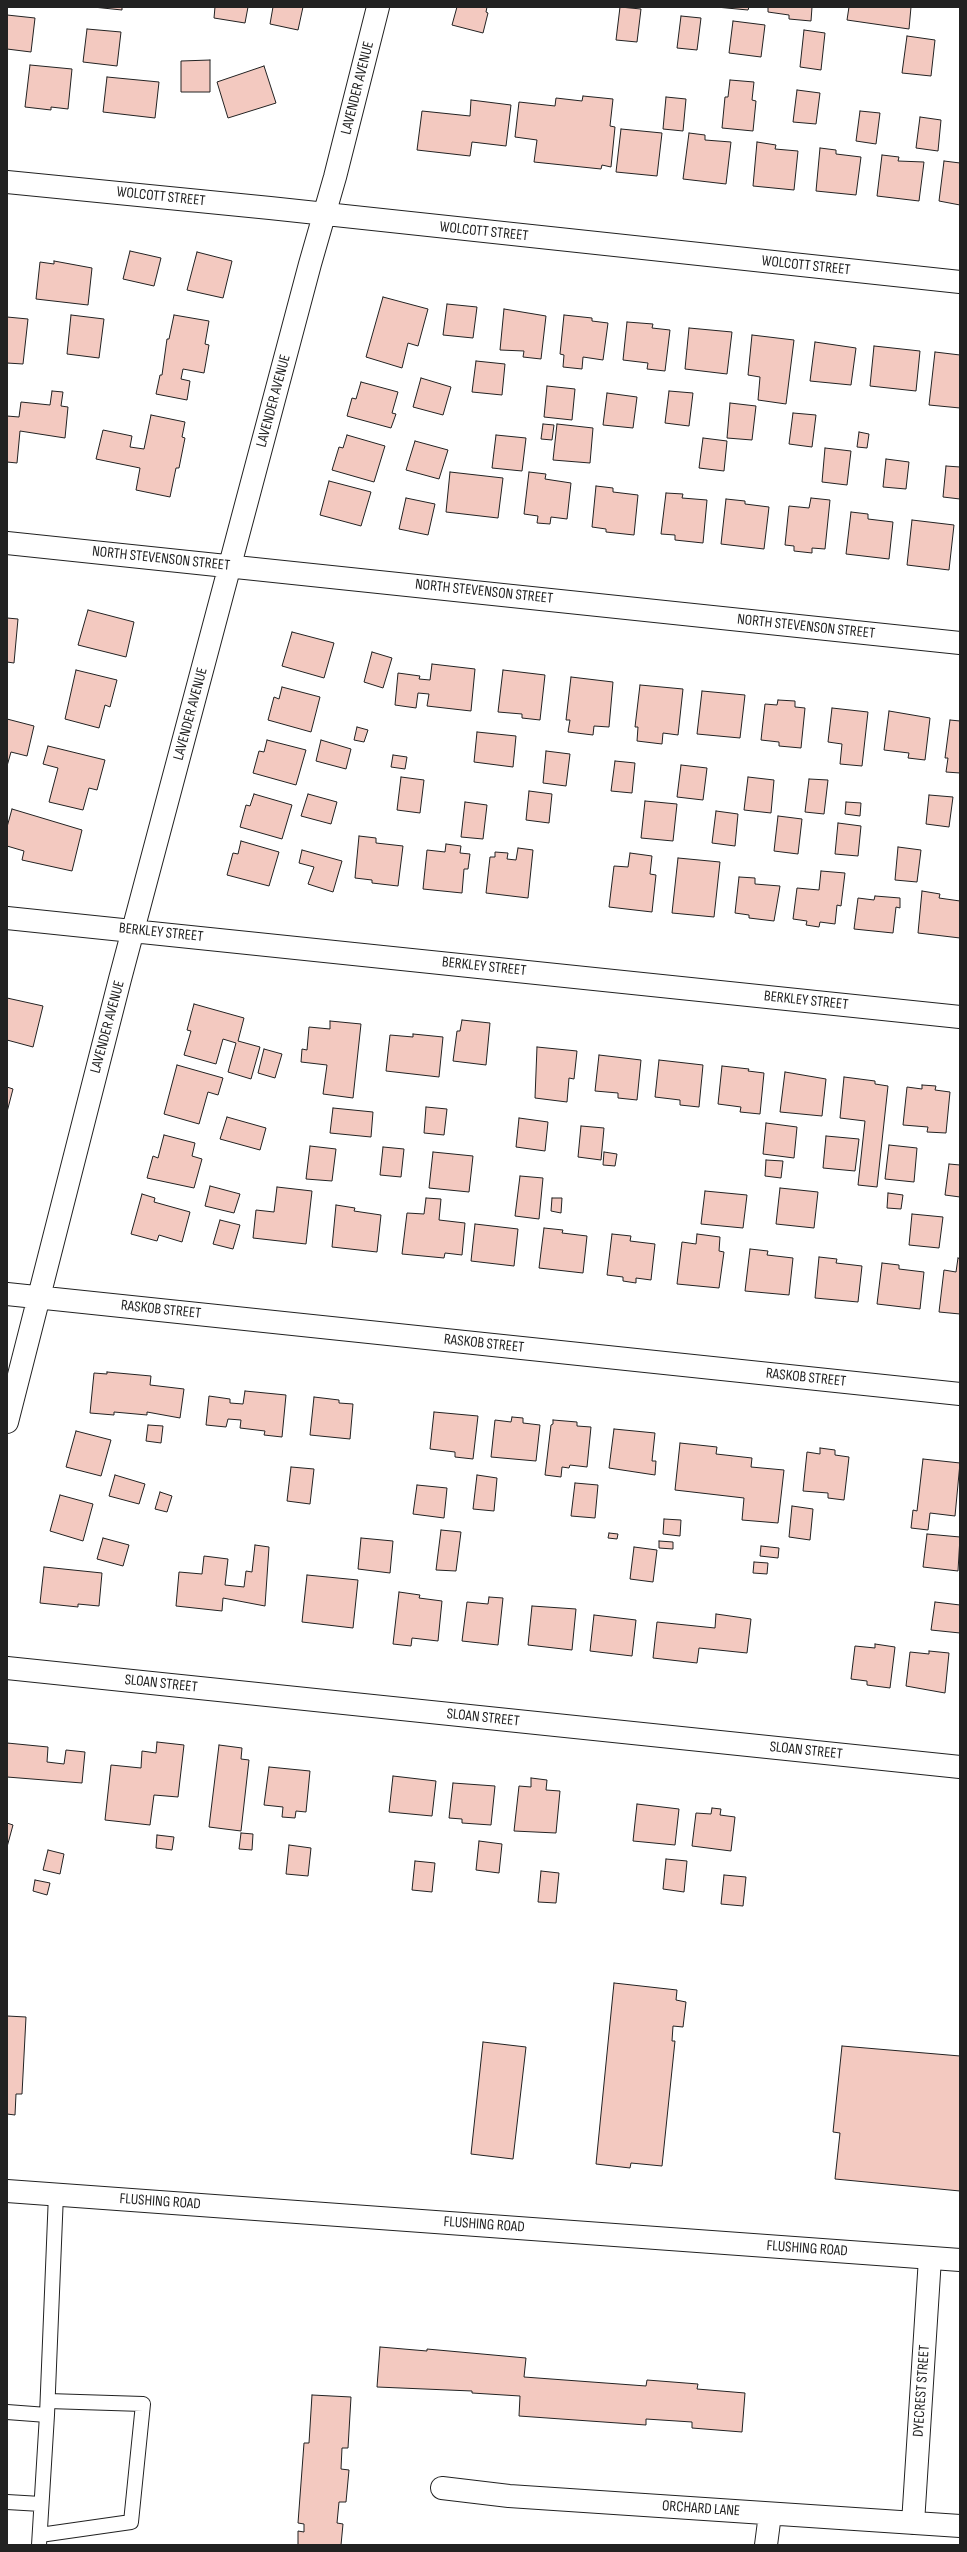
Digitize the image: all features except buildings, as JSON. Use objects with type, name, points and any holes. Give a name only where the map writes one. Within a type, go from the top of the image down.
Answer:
[{"type":"street","name":"LAVENDER AVENUE","points":[[7,1422],[133,930],[231,566],[378,7]]},
{"type":"street","name":"WOLCOTT STREET","points":[[7,182],[324,214],[960,282]]},
{"type":"street","name":"NORTH STEVENSON STREET","points":[[7,543],[960,643]]},
{"type":"street","name":"BERKLEY STREET","points":[[7,918],[960,1017]]},
{"type":"street","name":"RASKOB STREET","points":[[7,1294],[960,1394]]},
{"type":"street","name":"SLOAN STREET","points":[[7,1668],[960,1767]]},
{"type":"street","name":"FLUSHING ROAD","points":[[7,2191],[960,2260]]},
{"type":"street","name":"DYECREST STREET","points":[[913,2523],[930,2258]]},
{"type":"street","name":"ORCHARD LANE","points":[[442,2488],[509,2496],[960,2526]]},
{"type":"street","points":[[766,2545],[770,2514]]},
{"type":"lane","points":[[48,2401],[143,2404],[131,2522],[39,2540],[48,2401],[56,2194]]},
{"type":"lane","points":[[7,2412],[47,2415]]},
{"type":"lane","points":[[7,2502],[41,2504]]}]
